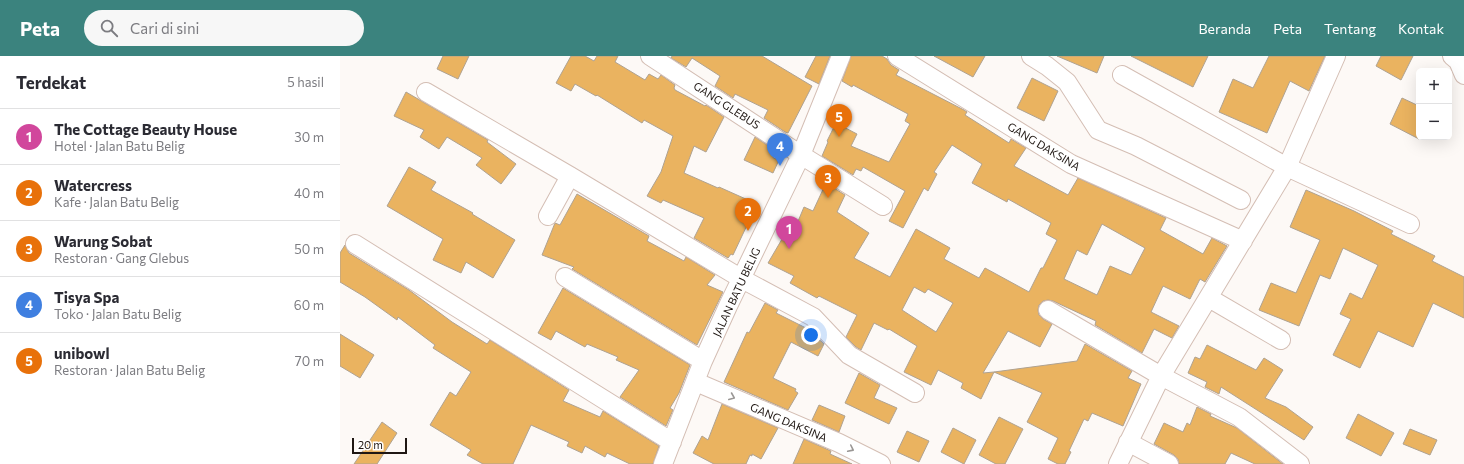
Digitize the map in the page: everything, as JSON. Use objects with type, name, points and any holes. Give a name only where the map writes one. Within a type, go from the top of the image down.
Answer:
[{"type":"street","name":"GANG GLEBUS","points":[[650,56],[883,206]]},
{"type":"street","name":"JALAN BATU BELIG","points":[[663,464],[703,361],[802,155],[841,56]]},
{"type":"street","name":"GANG DAKSINA","points":[[897,56],[1071,164],[1243,241]]},
{"type":"street","points":[[1031,56],[1047,66],[1067,82],[1098,130],[1136,146],[1241,200]]},
{"type":"street","points":[[1118,464],[1161,376],[1287,167],[1336,56]]},
{"type":"street","points":[[1452,56],[1458,61],[1464,75]]},
{"type":"street","points":[[1122,75],[1287,167],[1410,224]]},
{"type":"street","points":[[426,92],[742,279],[812,317],[849,355],[915,393]]},
{"type":"street","points":[[548,216],[570,176]]},
{"type":"street","points":[[355,244],[672,442]]},
{"type":"street","points":[[565,278],[703,361]]},
{"type":"street","points":[[1209,298],[1281,340]]},
{"type":"street","points":[[1048,310],[1161,376],[1240,417],[1300,464]]},
{"type":"street","name":"GANG DAKSINA","points":[[696,382],[839,443],[881,464]]},
{"type":"street","points":[[1128,442],[1169,464]]},
{"type":"building","points":[[443,56],[469,56],[458,79],[437,69]]},
{"type":"building","points":[[571,56],[585,56],[594,61],[597,56],[618,56],[615,62],[645,80],[649,74],[658,79],[661,75],[675,85],[675,90],[705,106],[706,105],[724,117],[706,152],[694,146],[684,173],[757,204],[733,255],[731,254],[728,258],[694,238],[704,218],[663,200],[661,203],[647,196],[661,172],[673,136],[644,120],[642,123],[597,95],[596,96],[575,84],[571,91],[556,83]]},
{"type":"building","points":[[672,56],[762,56],[812,86],[788,133],[764,118],[768,110],[735,94],[733,98],[715,86],[720,76],[692,58],[686,67],[671,58]]},
{"type":"building","points":[[816,56],[830,56],[819,84],[805,77]]},
{"type":"building","points":[[851,56],[882,56],[887,59],[891,65],[899,70],[896,75],[964,110],[967,112],[965,115],[1009,143],[1011,139],[1026,148],[1014,166],[1068,195],[1078,178],[1166,218],[1160,230],[1203,254],[1212,238],[1227,246],[1205,282],[1200,279],[1190,299],[1163,286],[1151,312],[1179,326],[1172,338],[1154,329],[1142,353],[1095,325],[1096,321],[1048,300],[1043,301],[1039,305],[1038,310],[1039,315],[1043,319],[1052,324],[1040,347],[1008,331],[983,373],[994,372],[981,399],[961,388],[963,383],[938,370],[931,385],[904,372],[917,346],[889,329],[888,330],[874,323],[861,350],[846,337],[857,315],[819,296],[817,298],[790,283],[794,276],[768,263],[785,234],[791,238],[804,207],[813,211],[826,183],[845,195],[837,212],[869,233],[854,258],[890,277],[916,229],[950,248],[944,259],[979,278],[985,268],[1029,292],[1057,240],[1046,234],[1051,223],[1008,199],[1007,202],[972,183],[982,164],[952,145],[934,172],[937,174],[928,191],[924,188],[903,228],[889,221],[905,191],[863,167],[861,171],[856,169],[853,175],[822,156],[828,142],[827,141],[836,123],[857,134],[851,146],[889,162],[910,124],[905,121],[908,114],[853,85],[852,87],[842,81]],"holes":[[[1102,224],[1145,248],[1131,275],[1110,266],[1097,295],[1064,279],[1077,250],[1087,255]],[[914,287],[925,293],[928,289],[953,303],[936,332],[902,310]]]},
{"type":"building","points":[[934,56],[985,56],[973,77]]},
{"type":"building","points":[[1057,56],[1104,56],[1097,73]]},
{"type":"building","points":[[1131,56],[1208,56],[1193,87]]},
{"type":"building","points":[[1269,56],[1325,56],[1309,91],[1290,81],[1267,133],[1219,112],[1233,79],[1253,88]]},
{"type":"building","points":[[1381,56],[1413,56],[1401,80],[1376,66]]},
{"type":"building","points":[[1032,78],[1058,91],[1044,121],[1017,108]]},
{"type":"building","points":[[406,92],[488,140],[487,142],[516,164],[501,184],[476,165],[482,158],[447,137],[439,149],[420,137],[424,130],[394,116]]},
{"type":"building","points":[[1402,98],[1416,105],[1416,137],[1390,124]]},
{"type":"building","points":[[755,137],[776,151],[773,158],[779,160],[773,173],[744,160]]},
{"type":"building","points":[[409,167],[436,182],[431,190],[473,213],[472,214],[515,240],[493,278],[466,262],[461,273],[433,260],[443,239],[387,206]]},
{"type":"building","points":[[1306,190],[1354,211],[1393,231],[1391,234],[1435,256],[1432,261],[1464,277],[1464,318],[1433,303],[1413,347],[1378,331],[1360,368],[1333,355],[1351,319],[1340,314],[1350,293],[1362,299],[1378,265],[1343,248],[1330,279],[1320,275],[1299,326],[1259,310],[1271,283],[1296,293],[1320,240],[1290,227]]},
{"type":"building","points":[[577,194],[649,236],[647,241],[684,261],[686,257],[715,275],[707,285],[723,292],[697,345],[572,269],[574,267],[542,255],[555,223],[560,225]]},
{"type":"building","points":[[345,245],[349,253],[409,290],[452,322],[487,344],[490,340],[569,390],[563,401],[600,417],[603,411],[659,446],[653,464],[630,464],[607,453],[605,457],[585,446],[582,453],[567,446],[569,442],[531,425],[513,464],[483,464],[467,455],[471,450],[430,425],[450,392],[456,396],[471,372],[433,348],[435,345],[398,317],[397,320],[365,297],[340,282],[340,253]]},
{"type":"building","points":[[563,288],[690,365],[679,393],[670,408],[673,410],[666,426],[620,397],[639,370],[616,360],[618,357],[587,344],[585,347],[556,331],[551,340],[538,333]]},
{"type":"building","points":[[765,303],[778,310],[776,313],[808,329],[806,333],[824,344],[818,356],[791,342],[773,378],[796,389],[795,391],[798,393],[788,410],[724,382],[747,332],[749,333]]},
{"type":"building","points":[[340,334],[374,355],[360,378],[340,366]]},
{"type":"building","points":[[1085,344],[1132,371],[1128,378],[1141,384],[1123,426],[1092,413],[1088,421],[1084,419],[1069,451],[1071,452],[1065,464],[1058,464],[1048,459],[1058,438],[1027,422],[1042,393],[994,372],[1077,361]]},
{"type":"building","points":[[1207,345],[1256,370],[1264,358],[1283,370],[1265,398],[1286,407],[1313,427],[1304,440],[1221,387],[1219,394],[1205,387],[1207,382],[1188,373],[1195,357],[1200,359]]},
{"type":"building","points":[[859,373],[880,385],[874,398],[897,408],[889,424],[845,403]]},
{"type":"building","points":[[722,404],[778,428],[761,459],[752,454],[752,456],[750,455],[746,464],[714,464],[693,453],[702,436],[708,440]]},
{"type":"building","points":[[819,405],[845,416],[839,432],[812,420]]},
{"type":"building","points":[[1197,407],[1211,414],[1210,416],[1237,428],[1283,464],[1255,464],[1231,453],[1225,464],[1179,464],[1178,459],[1174,455],[1154,444],[1164,423],[1183,432],[1187,423],[1190,425]]},
{"type":"building","points":[[1358,414],[1394,433],[1381,456],[1346,438]]},
{"type":"building","points":[[999,417],[1023,429],[1005,464],[996,464],[979,455]]},
{"type":"building","points":[[382,422],[397,433],[377,464],[354,464]]},
{"type":"building","points":[[953,428],[976,440],[964,464],[941,452]]},
{"type":"building","points":[[1410,429],[1437,440],[1430,455],[1403,444]]},
{"type":"building","points":[[907,431],[929,441],[919,462],[897,452]]},
{"type":"building","points":[[804,439],[831,451],[830,454],[852,464],[793,464]]},
{"type":"place","name":"unibowl","points":[[839,137]]},
{"type":"place","name":"Tisya Spa","points":[[780,166]]},
{"type":"place","name":"Warung Sobat","points":[[828,198]]},
{"type":"place","name":"Watercress","points":[[748,231]]},
{"type":"place","name":"The Cottage Beauty House","points":[[789,249]]}]
